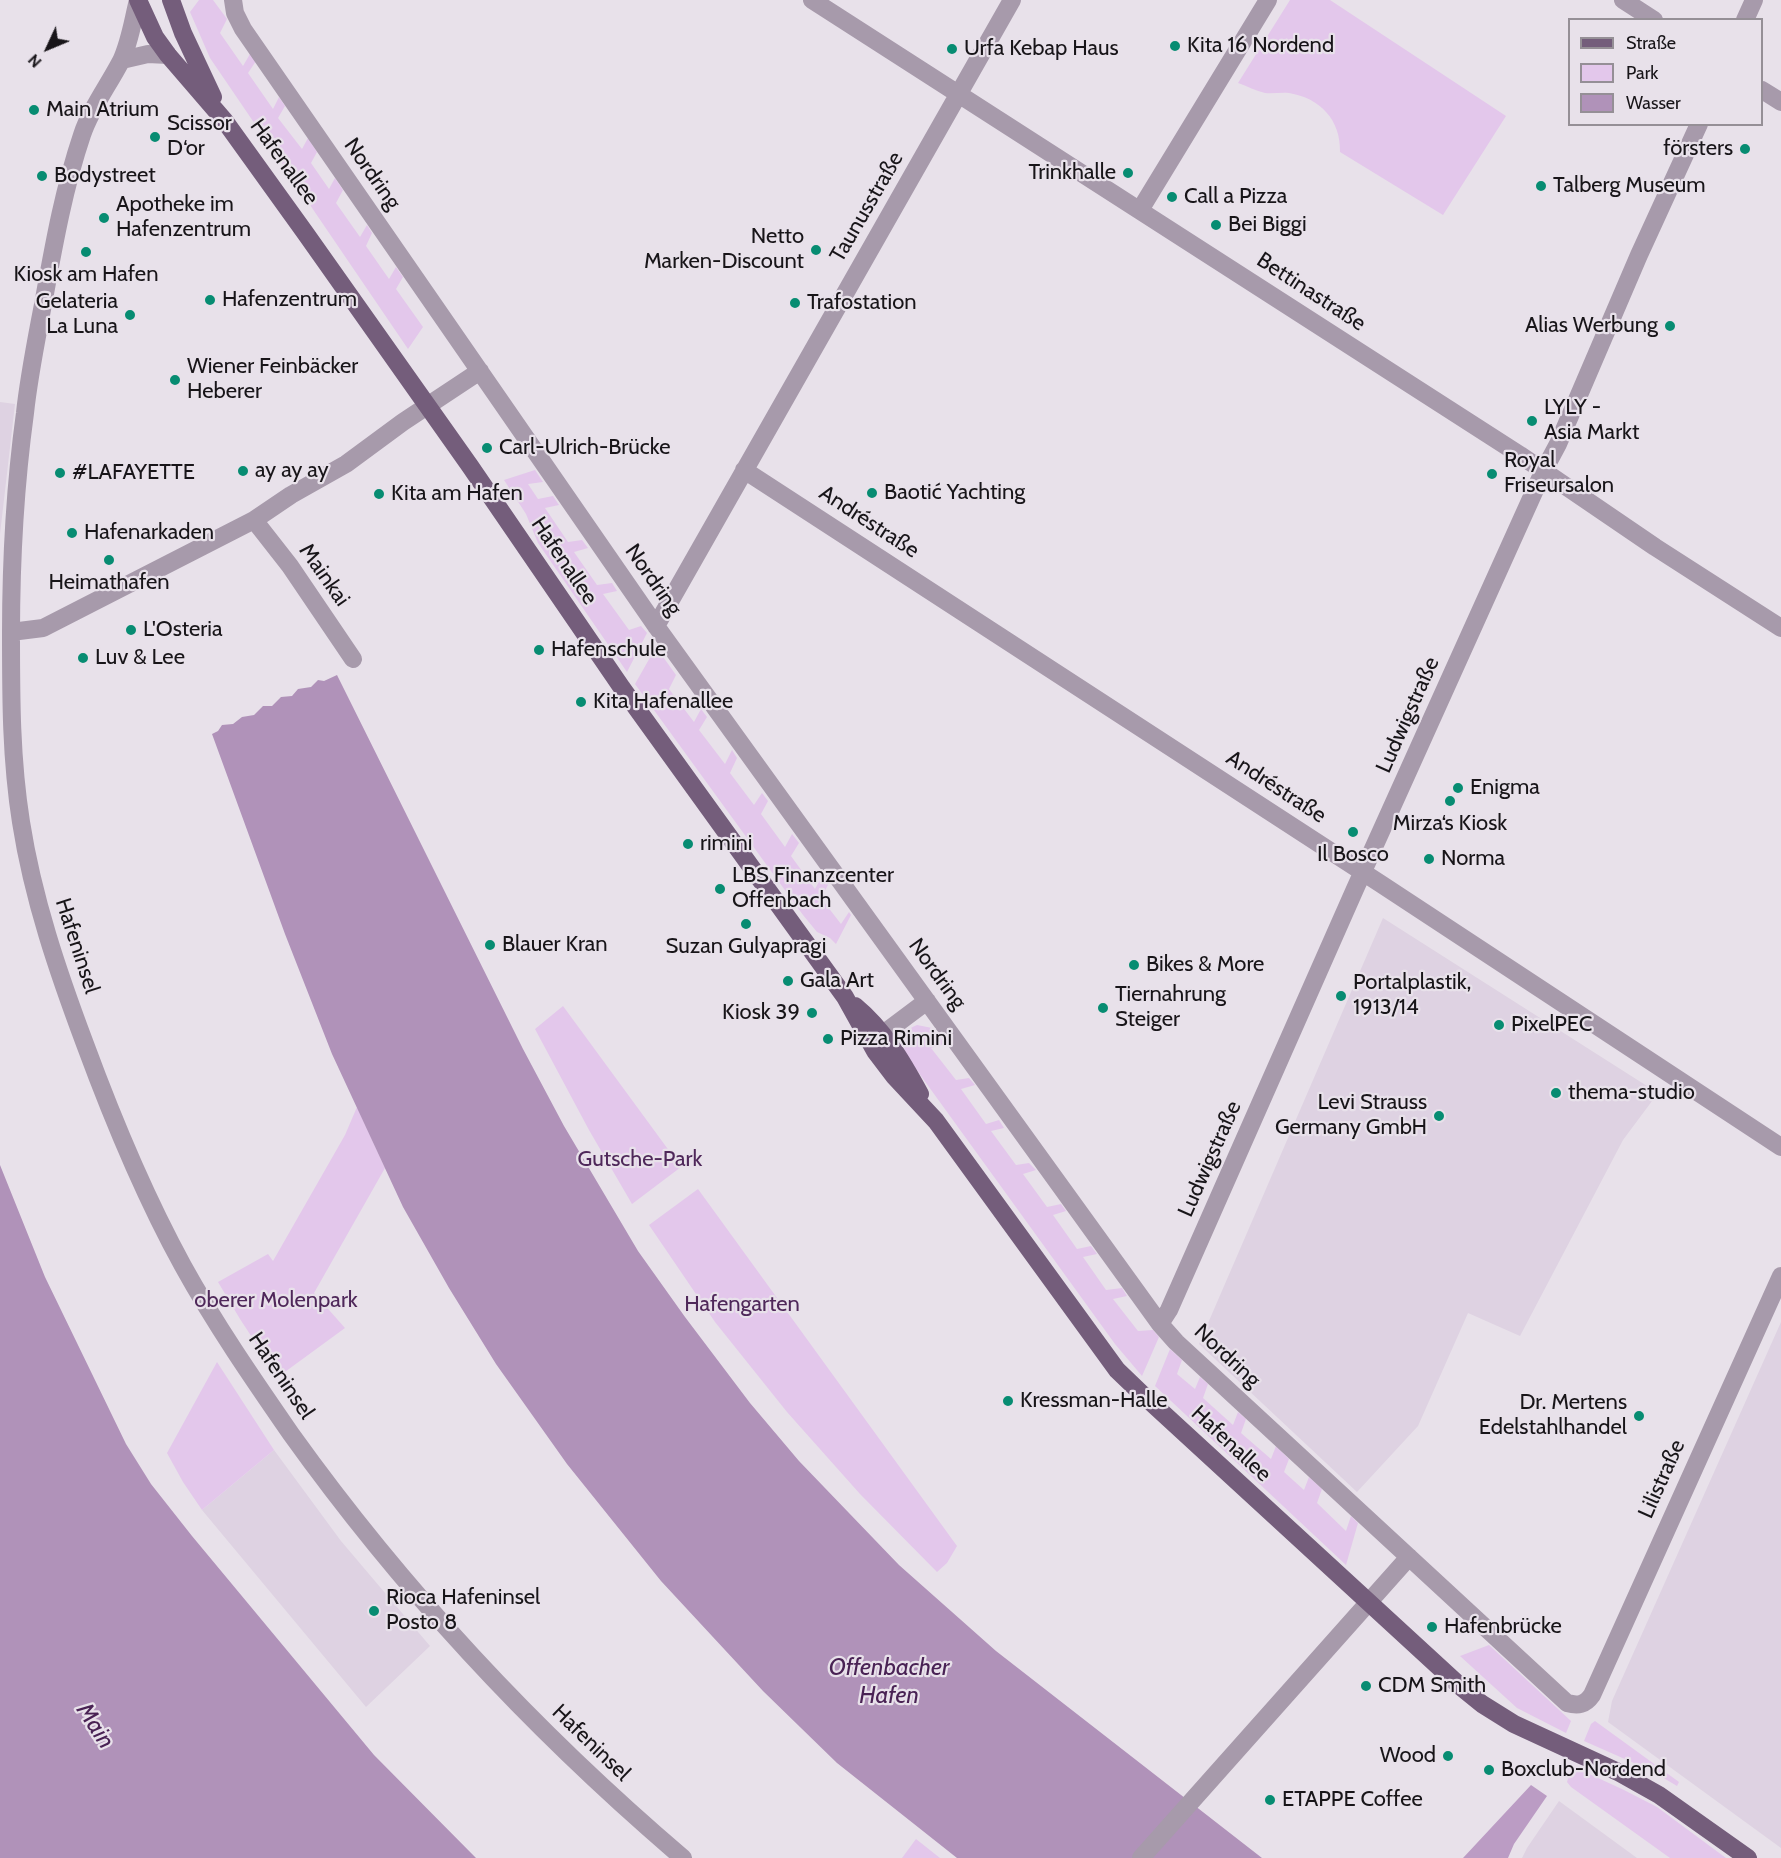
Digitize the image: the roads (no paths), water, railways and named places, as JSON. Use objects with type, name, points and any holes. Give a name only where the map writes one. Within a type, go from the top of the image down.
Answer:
[{"type":"main road","name":"Hafenallee","points":[[138,0],[150,28],[168,55],[224,120],[427,405],[622,688],[845,998],[874,1051],[936,1121]]},
{"type":"main road","name":"Hafenallee","points":[[171,1],[183,33],[224,120]]},
{"type":"main road","name":"Hafenallee","points":[[845,998],[867,1016],[883,1034],[936,1121],[1117,1370],[1142,1394],[1368,1603],[1482,1704],[1514,1724],[1618,1772],[1659,1795],[1749,1858]]},
{"type":"street","name":"Hafeninsel","points":[[138,0],[122,60],[101,92],[84,128],[71,171],[54,247],[23,426],[11,584],[10,694],[13,762],[26,848],[39,910],[70,1004],[110,1111],[151,1202],[182,1264],[230,1344],[272,1407],[324,1479],[399,1574],[475,1660],[591,1778],[682,1858]]},
{"type":"street","name":"Nordring","points":[[233,0],[235,13],[243,29],[656,626],[1160,1324],[1176,1342],[1561,1700],[1573,1705],[1587,1702]]},
{"type":"street","name":"Bettinastraße","points":[[812,0],[1140,210],[1781,628]]},
{"type":"street","name":"Taunusstraße","points":[[656,626],[1012,0]]},
{"type":"street","points":[[1140,210],[1268,0]]},
{"type":"street","points":[[1623,0],[1651,18]]},
{"type":"street","points":[[1746,18],[1754,0]]},
{"type":"street","points":[[122,60],[156,53],[168,55]]},
{"type":"street","points":[[1763,91],[1781,102]]},
{"type":"street","name":"Ludwigstraße","points":[[1160,1324],[1169,1311],[1363,872],[1543,472],[1558,444],[1639,255],[1698,126]]},
{"type":"street","points":[[11,632],[44,628],[254,520],[291,495],[346,464],[388,432],[480,371]]},
{"type":"street","name":"Andréstraße","points":[[744,470],[1781,1147]]},
{"type":"street","name":"Mainkai","points":[[254,520],[290,566],[353,659]]},
{"type":"street","points":[[883,1034],[927,1001]]},
{"type":"street","name":"Lilistraße","points":[[1587,1702],[1781,1276]]},
{"type":"street","points":[[1141,1858],[1409,1557]]},
{"type":"water","name":"Offenbacher Hafen","points":[[337,675],[523,1049],[564,1126],[638,1251],[750,1403],[799,1461],[899,1565],[996,1651],[1262,1858],[957,1858],[837,1763],[763,1691],[661,1581],[567,1464],[496,1364],[403,1207],[332,1054],[285,934],[212,734],[222,725],[233,724],[242,717],[254,715],[263,706],[272,706],[281,697],[292,696],[298,689],[311,687],[318,680],[324,681]]},
{"type":"water","name":"Main","points":[[0,1165],[45,1277],[126,1444],[151,1484],[374,1755],[476,1858],[0,1858]]},
{"type":"place","name":"Kita 16 Nordend","points":[[1175,46]]},
{"type":"place","name":"Urfa Kebap Haus","points":[[952,49]]},
{"type":"place","name":"Main Atrium","points":[[34,110]]},
{"type":"place","name":"Scissor D‘or","points":[[155,137]]},
{"type":"place","name":"försters","points":[[1745,149]]},
{"type":"place","name":"Trinkhalle","points":[[1128,173]]},
{"type":"place","name":"Bodystreet","points":[[42,176]]},
{"type":"place","name":"Talberg Museum","points":[[1541,186]]},
{"type":"place","name":"Call a Pizza","points":[[1172,197]]},
{"type":"place","name":"Apotheke im Hafenzentrum","points":[[104,218]]},
{"type":"place","name":"Bei Biggi","points":[[1216,225]]},
{"type":"place","name":"Netto Marken-Discount","points":[[816,250]]},
{"type":"place","name":"Kiosk am Hafen","points":[[86,252]]},
{"type":"place","name":"Hafenzentrum","points":[[210,300]]},
{"type":"place","name":"Trafostation","points":[[795,303]]},
{"type":"place","name":"Gelateria La Luna","points":[[130,315]]},
{"type":"place","name":"Alias Werbung","points":[[1670,326]]},
{"type":"place","name":"Wiener Feinbäcker Heberer","points":[[175,380]]},
{"type":"place","name":"LYLY - Asia Markt","points":[[1532,421]]},
{"type":"place","name":"Carl-Ulrich-Brücke","points":[[487,448]]},
{"type":"place","name":"ay ay ay","points":[[243,471]]},
{"type":"place","name":"#LAFAYETTE","points":[[60,473]]},
{"type":"place","name":"Royal Friseursalon","points":[[1492,474]]},
{"type":"place","name":"Baotić Yachting","points":[[872,493]]},
{"type":"place","name":"Kita am Hafen","points":[[379,494]]},
{"type":"place","name":"Hafenarkaden","points":[[72,533]]},
{"type":"place","name":"Heimathafen","points":[[109,560]]},
{"type":"place","name":"L'Osteria","points":[[131,630]]},
{"type":"place","name":"Hafenschule","points":[[539,650]]},
{"type":"place","name":"Luv & Lee","points":[[83,658]]},
{"type":"place","name":"Kita Hafenallee","points":[[581,702]]},
{"type":"place","name":"Enigma","points":[[1458,788]]},
{"type":"place","name":"Mirza‘s Kiosk","points":[[1450,801]]},
{"type":"place","name":"Il Bosco","points":[[1353,832]]},
{"type":"place","name":"rimini","points":[[688,844]]},
{"type":"place","name":"Norma","points":[[1429,859]]},
{"type":"place","name":"LBS Finanzcenter Offenbach","points":[[720,889]]},
{"type":"place","name":"Suzan Gulyapragi","points":[[746,924]]},
{"type":"place","name":"Blauer Kran","points":[[490,945]]},
{"type":"place","name":"Bikes & More","points":[[1134,965]]},
{"type":"place","name":"Gala Art","points":[[788,981]]},
{"type":"place","name":"Portalplastik, 1913/14","points":[[1341,996]]},
{"type":"place","name":"Tiernahrung Steiger","points":[[1103,1008]]},
{"type":"place","name":"Kiosk 39","points":[[812,1013]]},
{"type":"place","name":"PixelPEC","points":[[1499,1025]]},
{"type":"place","name":"Pizza Rimini","points":[[828,1039]]},
{"type":"place","name":"thema-studio","points":[[1556,1093]]},
{"type":"place","name":"Levi Strauss Germany GmbH","points":[[1439,1116]]},
{"type":"place","name":"Kressman-Halle","points":[[1008,1401]]},
{"type":"place","name":"Dr. Mertens Edelstahlhandel","points":[[1639,1416]]},
{"type":"place","name":"Rioca Hafeninsel Posto 8","points":[[374,1611]]},
{"type":"place","name":"Hafenbrücke","points":[[1432,1627]]},
{"type":"place","name":"CDM Smith","points":[[1366,1686]]},
{"type":"place","name":"Wood","points":[[1448,1756]]},
{"type":"place","name":"Boxclub-Nordend","points":[[1489,1770]]},
{"type":"place","name":"ETAPPE Coffee","points":[[1270,1800]]},
{"type":"park label","name":"Gutsche-Park","points":[[640,1160]]},
{"type":"park label","name":"oberer Molenpark","points":[[276,1301]]},
{"type":"park label","name":"Hafengarten","points":[[742,1305]]}]
